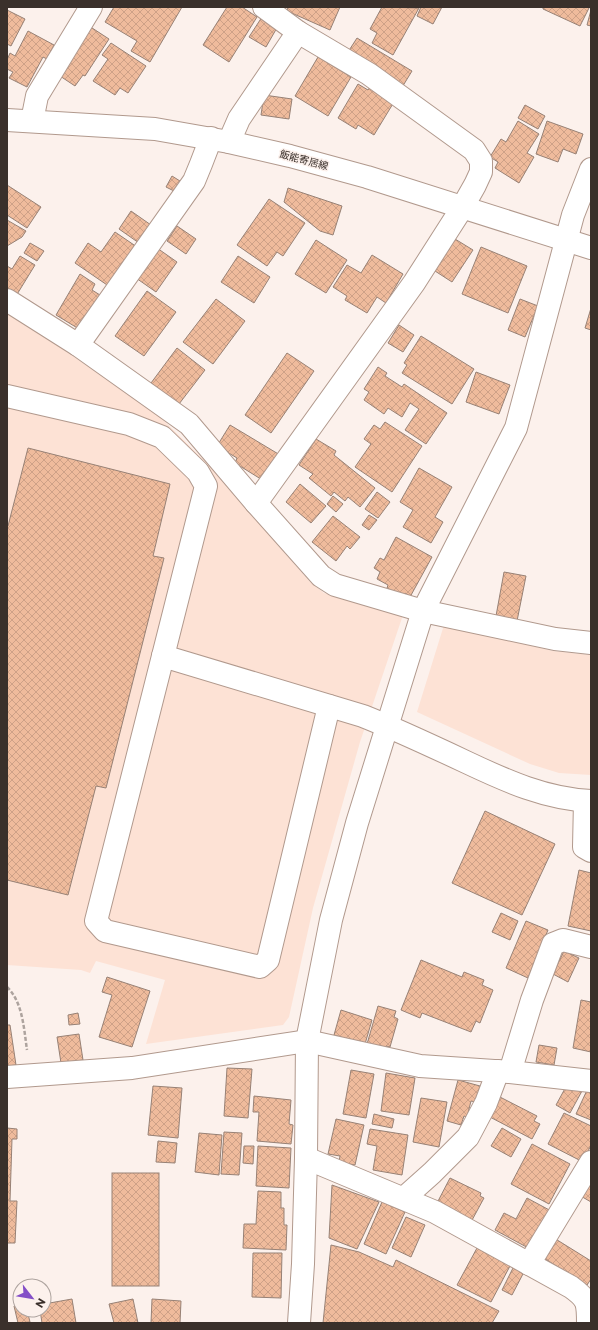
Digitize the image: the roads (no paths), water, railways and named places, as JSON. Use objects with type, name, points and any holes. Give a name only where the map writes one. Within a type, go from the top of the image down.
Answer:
[{"type":"street","points":[[32,121],[37,96],[91,7]]},
{"type":"street","points":[[256,504],[414,283],[462,208],[481,172],[481,161],[474,150],[369,74],[298,32],[264,7]]},
{"type":"street","points":[[78,345],[194,181],[202,164],[220,140],[239,119],[298,32]]},
{"type":"street","name":"飯能寄居線","points":[[7,120],[155,129],[220,140],[290,156],[359,175],[591,248]]},
{"type":"street","points":[[299,1323],[303,1264],[307,1041],[331,920],[357,823],[423,612],[516,428],[573,215],[591,169]]},
{"type":"street","points":[[7,300],[78,345],[188,424],[256,504],[321,576],[335,585],[423,612],[555,639],[591,643]]},
{"type":"street","points":[[7,396],[129,424],[162,437],[198,472],[206,486],[96,921],[105,931],[260,967],[268,960],[329,706]]},
{"type":"street","points":[[163,656],[363,716],[511,783],[544,794],[588,801],[584,847],[591,851]]},
{"type":"street","points":[[404,1198],[432,1173],[468,1137],[504,1071],[553,944],[563,940],[591,946]]},
{"type":"street","points":[[7,1077],[132,1068],[307,1041],[420,1066],[504,1071],[591,1081]]},
{"type":"street","points":[[306,1158],[435,1212],[571,1287],[583,1296],[589,1312],[572,1323]]},
{"type":"street","points":[[529,1264],[591,1162]]}]
